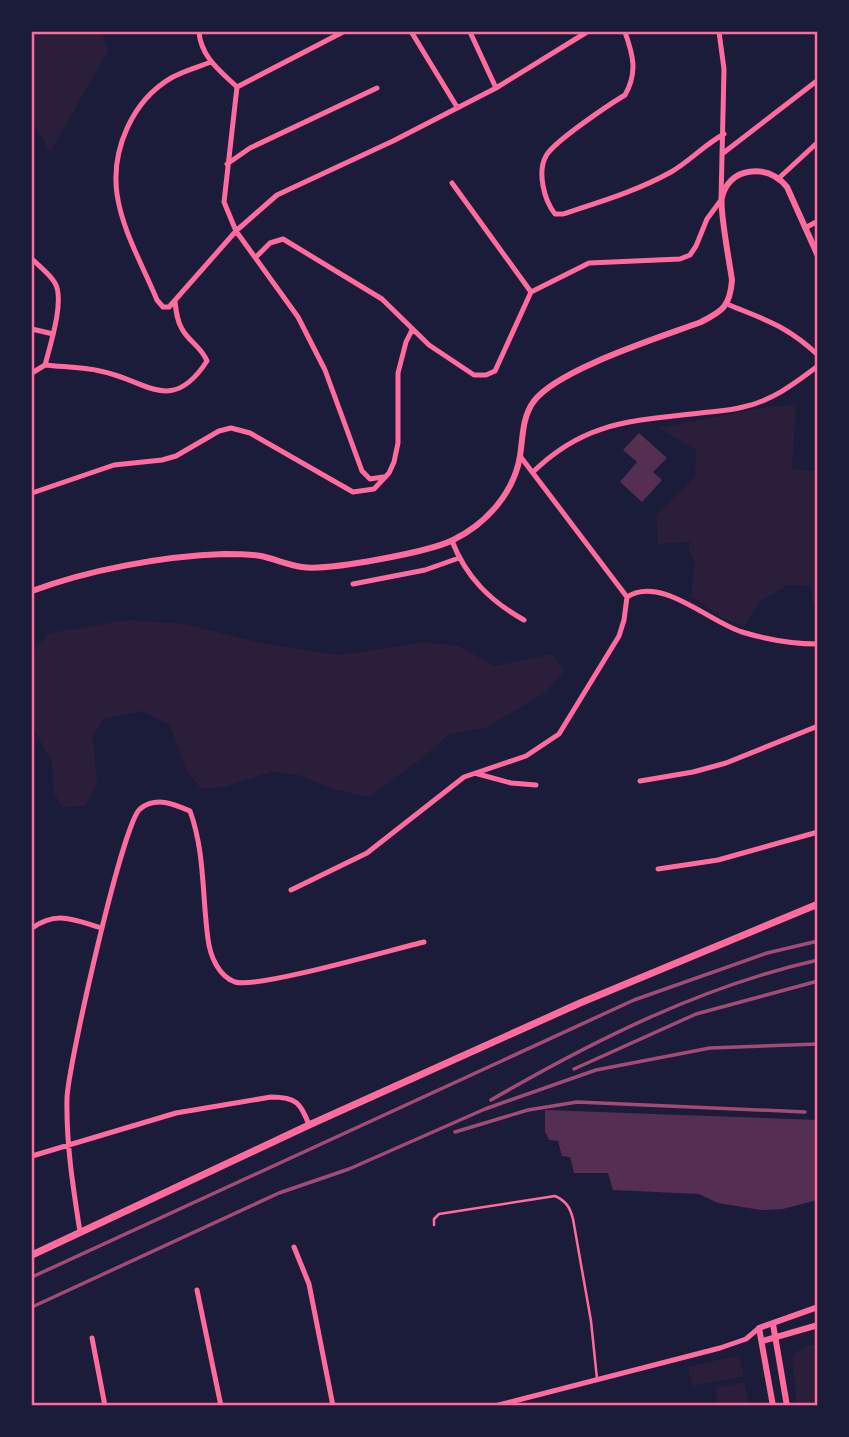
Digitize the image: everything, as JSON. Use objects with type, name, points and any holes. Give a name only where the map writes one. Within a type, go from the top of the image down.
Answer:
[{"type":"main road","points":[[32,1255],[309,1125],[580,1003],[817,904]]},
{"type":"street","points":[[199,32],[211,62],[237,87]]},
{"type":"street","points":[[237,87],[343,32]]},
{"type":"street","points":[[471,32],[496,88]]},
{"type":"street","points":[[211,62],[171,78],[142,101],[118,149],[117,194],[127,230],[157,300],[163,307],[169,307],[236,231],[277,195],[393,141],[496,88],[587,32]]},
{"type":"street","points":[[625,32],[633,54],[635,70],[632,84],[625,94],[546,156],[543,188],[555,214],[563,214],[643,186],[696,156],[710,141],[724,134]]},
{"type":"street","points":[[32,591],[65,579],[141,563],[223,554],[259,556],[304,567],[321,567],[408,553],[452,541],[472,528],[503,499],[515,480],[522,431],[534,401],[547,387],[579,370],[701,322],[721,311],[727,304],[732,280],[720,200],[724,69],[719,32]]},
{"type":"street","points":[[412,33],[457,107]]},
{"type":"street","points":[[722,154],[817,80]]},
{"type":"street","points":[[237,87],[223,202],[236,231],[298,317],[325,370],[362,471],[370,479],[383,477]]},
{"type":"street","points":[[227,164],[250,149],[377,88]]},
{"type":"street","points":[[779,178],[817,142]]},
{"type":"street","points":[[256,257],[270,243],[283,239],[382,299],[429,345],[474,375],[486,375],[495,370],[531,292],[589,262],[680,259],[690,255],[707,219],[732,178],[745,172],[759,170],[779,178],[787,187],[817,257]]},
{"type":"street","points":[[452,183],[531,292]]},
{"type":"street","points":[[805,228],[817,221]]},
{"type":"street","points":[[32,259],[55,283],[58,294],[53,334],[45,365]]},
{"type":"street","points":[[32,373],[45,365],[101,371],[167,393],[187,384],[207,361],[202,351],[183,332],[175,301]]},
{"type":"street","points":[[727,304],[782,326],[817,355]]},
{"type":"street","points":[[32,329],[53,334]]},
{"type":"street","points":[[32,494],[114,465],[176,456],[212,434],[231,428],[250,433],[352,492],[374,489],[390,472],[398,443],[398,373],[412,330]]},
{"type":"street","points":[[533,472],[550,455],[601,427],[743,407],[775,396],[817,366]]},
{"type":"street","points":[[291,890],[367,853],[445,790],[475,773],[526,756],[559,734],[619,636],[626,597],[520,456]]},
{"type":"street","points":[[452,541],[459,558],[477,585],[501,607],[524,620]]},
{"type":"street","points":[[353,584],[425,570],[459,558]]},
{"type":"street","points":[[626,597],[643,589],[674,597],[741,632],[801,644],[817,644]]},
{"type":"street","points":[[640,780],[693,772],[726,763],[817,726]]},
{"type":"street","points":[[475,773],[511,783],[536,785]]},
{"type":"street","points":[[80,1232],[68,1145],[67,1095],[102,928],[130,828],[138,810],[154,801],[175,804],[190,811],[197,831],[208,942],[218,970],[236,982],[257,982],[424,942]]},
{"type":"street","points":[[658,869],[719,860],[817,832]]},
{"type":"street","points":[[32,928],[43,920],[55,917],[102,928]]},
{"type":"street","points":[[32,1156],[176,1113],[271,1097],[286,1097],[296,1101],[303,1108],[309,1125]]},
{"type":"street","points":[[294,1247],[309,1284],[333,1405]]},
{"type":"street","points":[[197,1290],[221,1405]]},
{"type":"street","points":[[746,1339],[759,1328],[817,1307]]},
{"type":"street","points":[[773,1324],[787,1405]]},
{"type":"street","points":[[495,1405],[746,1339],[762,1341],[817,1325]]},
{"type":"street","points":[[759,1328],[773,1405]]},
{"type":"street","points":[[92,1338],[105,1405]]},
{"type":"lane","points":[[434,1225],[434,1219],[439,1214],[555,1196],[563,1200],[570,1207],[573,1219],[591,1321],[597,1379]]},
{"type":"shaded area","points":[[32,32],[102,32],[108,51],[50,152],[32,121]]},
{"type":"shaded area","points":[[796,405],[792,469],[817,471],[817,608],[812,602],[811,586],[788,585],[760,601],[744,627],[721,617],[691,596],[695,561],[688,550],[690,542],[658,544],[656,515],[695,477],[696,450],[659,428],[760,408]]},
{"type":"shaded area","points":[[128,620],[185,624],[266,644],[339,655],[425,642],[458,646],[495,666],[552,654],[565,671],[545,693],[485,728],[448,735],[424,757],[368,797],[333,789],[299,775],[271,772],[225,787],[201,789],[186,769],[170,725],[142,711],[104,719],[93,735],[97,783],[85,806],[62,807],[54,793],[52,763],[32,726],[32,652],[49,633]]},
{"type":"shaded area","points":[[817,1344],[817,1405],[797,1405],[792,1359],[799,1350]]},
{"type":"shaded area","points":[[735,1356],[741,1361],[744,1376],[692,1386],[688,1367]]},
{"type":"shaded area","points":[[744,1382],[749,1405],[718,1405],[715,1388]]},
{"type":"building","points":[[639,433],[667,458],[653,472],[662,480],[642,502],[620,482],[637,462],[623,450]]},
{"type":"building","points":[[545,1110],[818,1120],[817,1200],[783,1209],[761,1210],[718,1203],[699,1194],[613,1190],[608,1173],[574,1173],[570,1157],[562,1156],[558,1141],[549,1140],[545,1131]]},
{"type":"railway","points":[[32,1277],[634,1000],[767,953],[818,941]]},
{"type":"railway","points":[[491,1100],[569,1057],[690,1000],[775,971],[818,960]]},
{"type":"railway","points":[[574,1069],[696,1014],[818,981]]},
{"type":"railway","points":[[32,1307],[279,1193],[349,1169],[485,1109],[596,1070],[710,1048],[818,1044]]},
{"type":"railway","points":[[455,1132],[528,1110],[577,1102],[805,1112]]}]
